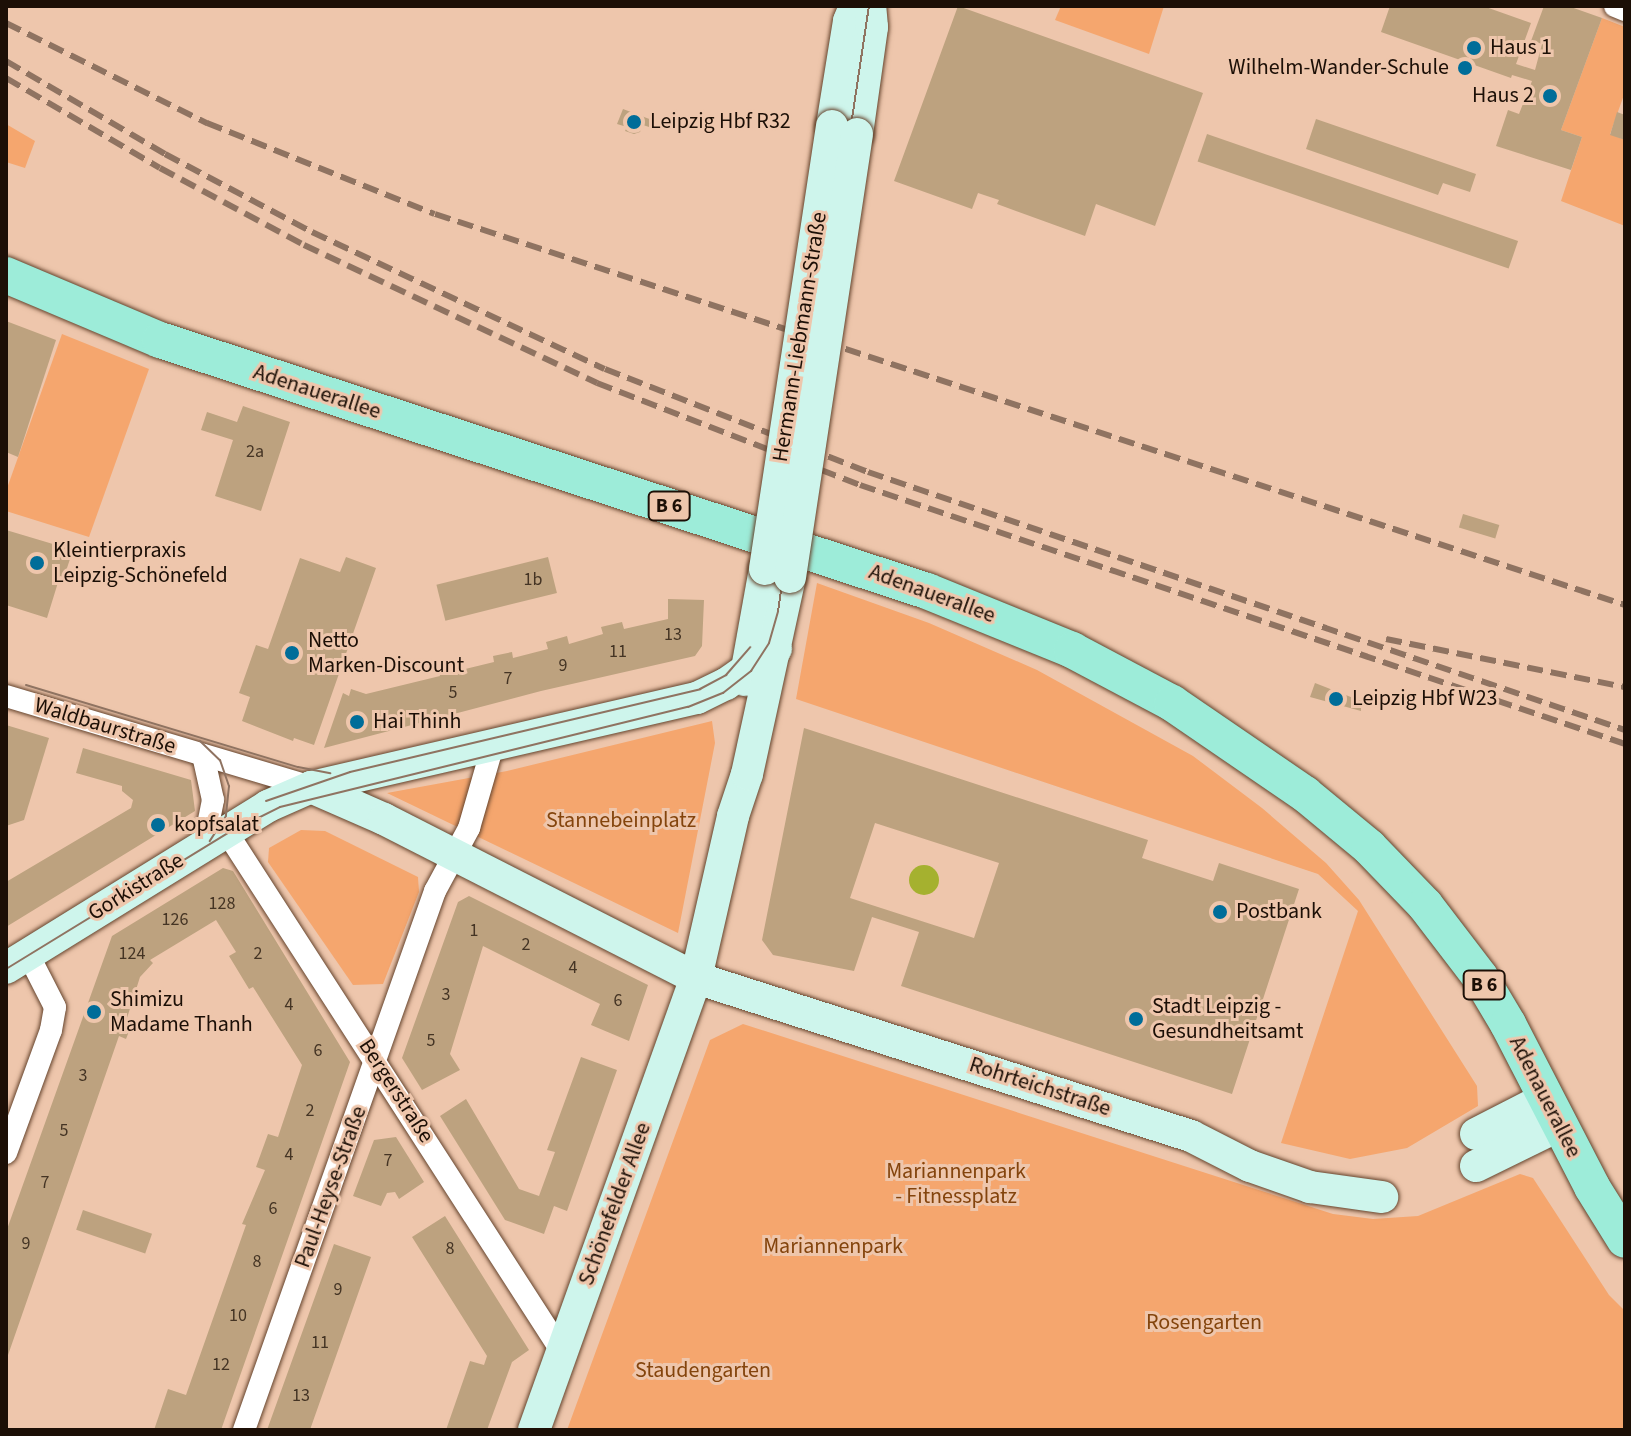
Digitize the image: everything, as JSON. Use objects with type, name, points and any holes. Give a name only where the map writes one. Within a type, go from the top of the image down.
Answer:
[{"type":"main road","name":"Hermann-Liebmann-Straße","points":[[741,689],[776,649],[777,573],[844,130],[849,21],[855,6]]},
{"type":"main road","name":"Hermann-Liebmann-Straße","points":[[844,130],[872,27],[870,6]]},
{"type":"main road","name":"Adenauerallee","points":[[6,275],[160,340],[927,591],[1072,650],[1172,703],[1305,794],[1369,847],[1425,905],[1480,977],[1625,1240]]},
{"type":"main road","name":"Hermann-Liebmann-Straße","points":[[741,689],[777,573]]},
{"type":"main road","points":[[741,689],[747,774],[733,816],[696,978],[453,854],[311,787],[493,745],[741,689]]},
{"type":"main road","name":"Gorkistraße","points":[[17,961],[268,806],[311,787]]},
{"type":"main road","name":"Rohrteichstraße","points":[[696,978],[1191,1136],[1250,1166],[1310,1187],[1356,1196],[1382,1197]]},
{"type":"main road","name":"Schönefelder Allee","points":[[534,1430],[696,978]]},
{"type":"main road","points":[[1476,1134],[1553,1112]]},
{"type":"main road","points":[[1476,1166],[1553,1112]]},
{"type":"street","points":[[1615,6],[1625,10]]},
{"type":"street","name":"Waldbaurstraße","points":[[6,696],[311,787]]},
{"type":"street","points":[[453,854],[469,828],[493,745]]},
{"type":"street","name":"Waldbaurstraße","points":[[203,755],[213,800],[215,838]]},
{"type":"street","name":"Bergerstraße","points":[[215,838],[377,1060],[562,1352]]},
{"type":"street","name":"Paul-Heyse-Straße","points":[[244,1430],[435,891],[453,854]]},
{"type":"street","points":[[6,1153],[51,1030],[55,1007],[17,961]]},
{"type":"green space","points":[[1061,6],[1164,6],[1149,54],[1055,20]]},
{"type":"green space","points":[[1602,18],[1625,27],[1625,92],[1610,134],[1625,140],[1625,226],[1561,201],[1582,137],[1561,130]]},
{"type":"green space","points":[[6,124],[35,141],[25,168],[6,162]]},
{"type":"green space","points":[[62,334],[149,369],[89,537],[6,511],[6,491]]},
{"type":"green space","points":[[817,583],[929,623],[1037,670],[1193,756],[1262,808],[1326,863],[1359,900],[1477,1086],[1478,1106],[1407,1148],[1350,1159],[1281,1143],[1358,911],[1318,874],[796,699]]},
{"type":"green space","name":"Stannebeinplatz","points":[[712,721],[715,743],[678,933],[387,793],[507,771]]},
{"type":"green space","points":[[301,830],[325,831],[418,877],[419,892],[383,984],[353,985],[268,862],[269,848]]},
{"type":"green space","name":"Mariannenpark","points":[[743,1024],[1333,1214],[1373,1219],[1418,1216],[1520,1174],[1533,1178],[1609,1295],[1625,1311],[1625,1430],[567,1430],[710,1040]]},
{"type":"shaded area","points":[[924,865],[930,866],[938,874],[938,886],[930,894],[924,895],[918,894],[910,886],[909,880],[910,874],[918,866]]},
{"type":"building","points":[[958,6],[1203,93],[1155,226],[1096,204],[1085,236],[997,204],[999,200],[978,193],[972,209],[894,181]]},
{"type":"building","points":[[1390,6],[1483,6],[1531,23],[1516,64],[1535,70],[1542,44],[1531,41],[1544,6],[1568,6],[1602,18],[1561,130],[1582,137],[1571,170],[1496,146],[1508,110],[1519,114],[1532,81],[1512,75],[1511,78],[1381,32]]},
{"type":"building","name":"Leipzig Hbf R32","points":[[623,109],[652,120],[649,127],[643,125],[640,132],[634,134],[625,131],[627,127],[617,124]]},
{"type":"building","points":[[1617,112],[1625,115],[1625,140],[1610,135]]},
{"type":"building","points":[[1316,119],[1476,174],[1470,192],[1443,183],[1438,195],[1306,149]]},
{"type":"building","points":[[1207,134],[1518,241],[1509,269],[1198,161]]},
{"type":"building","points":[[6,321],[56,340],[18,457],[6,452]]},
{"type":"building","points":[[243,406],[290,422],[261,511],[215,496],[233,440],[201,430],[207,412],[237,422]]},
{"type":"building","points":[[1463,514],[1499,525],[1495,538],[1459,527]]},
{"type":"building","name":"Kleintierpraxis Leipzig-Schönefeld","points":[[6,530],[73,550],[64,577],[60,576],[47,618],[6,605]]},
{"type":"building","points":[[346,557],[376,568],[314,745],[294,738],[293,741],[242,721],[250,697],[239,693],[256,645],[268,649],[300,558],[340,572]]},
{"type":"building","points":[[548,557],[557,593],[445,621],[436,585]]},
{"type":"building","points":[[668,599],[704,600],[702,646],[695,656],[541,691],[324,748],[343,693],[349,696],[351,689],[366,694],[440,676],[438,669],[456,665],[457,671],[494,662],[493,656],[512,652],[513,658],[548,649],[546,642],[567,636],[569,644],[603,634],[601,627],[622,622],[624,629],[668,619]]},
{"type":"building","name":"Leipzig Hbf W23","points":[[1315,683],[1361,701],[1361,711],[1310,697]]},
{"type":"building","points":[[6,725],[49,738],[24,820],[6,826]]},
{"type":"building","name":"Postbank","points":[[804,728],[1148,840],[1142,858],[1213,881],[1219,863],[1299,889],[1232,1094],[901,986],[919,932],[872,917],[854,971],[773,955],[762,940]],"holes":[[[875,823],[999,863],[974,938],[850,898]]]},
{"type":"building","points":[[83,748],[191,780],[195,811],[6,927],[6,882],[131,808],[133,800],[122,791],[122,786],[76,773]]},
{"type":"building","points":[[223,868],[233,871],[350,1062],[221,1430],[154,1430],[168,1389],[186,1395],[246,1225],[242,1224],[265,1170],[256,1167],[268,1134],[278,1137],[302,1065],[253,987],[249,989],[229,956],[236,952],[216,920],[150,960],[153,963],[140,977],[127,1018],[133,1021],[126,1039],[119,1036],[7,1358],[6,1232],[112,936]]},
{"type":"building","points":[[469,896],[648,985],[629,1041],[591,1025],[600,1004],[483,946],[450,1054],[460,1070],[422,1090],[402,1058],[458,902]]},
{"type":"building","points":[[581,1057],[617,1070],[567,1211],[554,1206],[544,1234],[505,1220],[440,1116],[466,1099],[519,1189],[539,1196],[555,1152],[547,1150]]},
{"type":"building","points":[[396,1137],[424,1182],[399,1199],[395,1192],[387,1193],[381,1206],[353,1196],[374,1140]]},
{"type":"building","points":[[83,1210],[152,1234],[145,1254],[76,1230]]},
{"type":"building","points":[[445,1216],[529,1350],[512,1362],[487,1430],[446,1430],[470,1361],[484,1365],[487,1356],[412,1237]]},
{"type":"building","points":[[334,1244],[371,1257],[310,1430],[267,1430]]},
{"type":"tram line","points":[[6,969],[228,833],[280,807],[688,707],[723,693],[751,671],[769,643],[778,611],[869,6]]},
{"type":"tram line","points":[[266,801],[350,772],[700,689],[726,675],[750,647]]},
{"type":"tram line","points":[[26,685],[298,767],[330,773]]},
{"type":"tram line","points":[[200,741],[220,760],[229,786],[226,816],[210,841]]},
{"type":"railway","points":[[6,23],[207,123],[435,214],[1625,605]]},
{"type":"railway","points":[[6,61],[165,154],[312,232],[605,369],[868,472],[1625,730]]},
{"type":"railway","points":[[6,78],[160,168],[304,245],[597,383],[860,485],[1625,744]]},
{"type":"railway","points":[[1386,639],[1625,687]]},
{"type":"place","name":"Haus 1","points":[[1474,48]]},
{"type":"place","name":"Wilhelm-Wander-Schule","points":[[1465,68]]},
{"type":"place","name":"Haus 2","points":[[1550,96]]},
{"type":"place","name":"Leipzig Hbf R32","points":[[634,122]]},
{"type":"place","name":"Kleintierpraxis Leipzig-Schönefeld","points":[[37,563]]},
{"type":"place","name":"Netto Marken-Discount","points":[[292,653]]},
{"type":"place","name":"Leipzig Hbf W23","points":[[1336,699]]},
{"type":"place","name":"Hai Thinh","points":[[357,722]]},
{"type":"place","name":"kopfsalat","points":[[158,825]]},
{"type":"place","name":"Postbank","points":[[1220,912]]},
{"type":"place","name":"Shimizu Madame Thanh","points":[[94,1012]]},
{"type":"place","name":"Stadt Leipzig - Gesundheitsamt","points":[[1136,1019]]},
{"type":"park label","name":"Mariannenpark - Fitnessplatz","points":[[956,1184]]},
{"type":"park label","name":"Rosengarten","points":[[1204,1323]]},
{"type":"park label","name":"Staudengarten","points":[[703,1371]]}]
